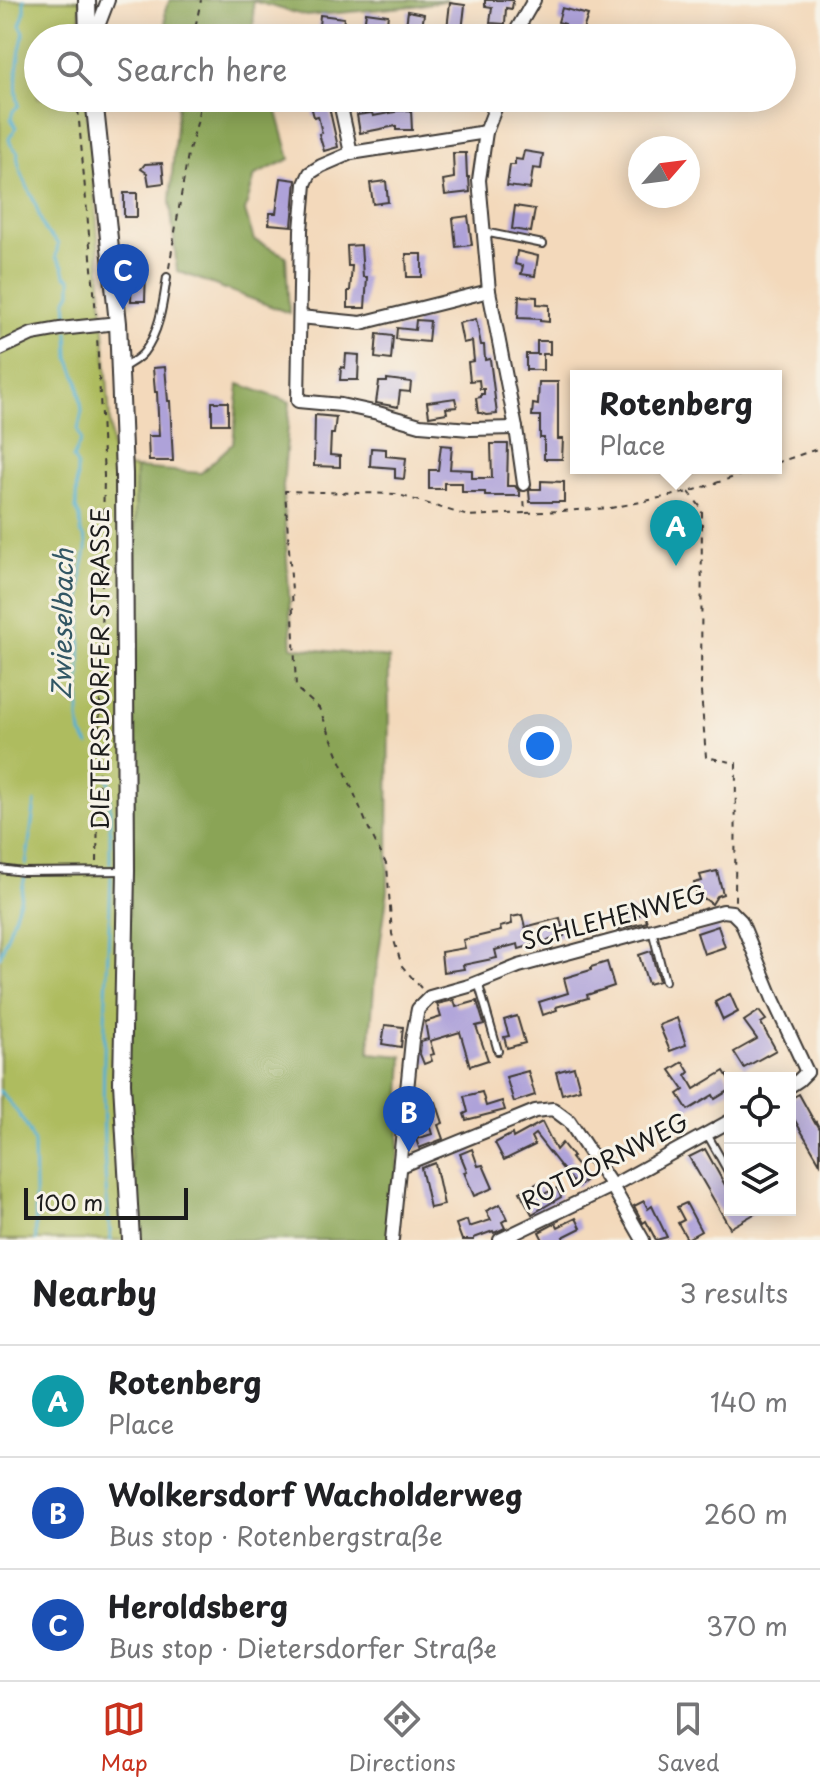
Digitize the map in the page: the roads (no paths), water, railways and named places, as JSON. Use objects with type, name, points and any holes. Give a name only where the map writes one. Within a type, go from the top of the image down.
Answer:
[{"type":"street","points":[[87,0],[88,24]]},
{"type":"street","points":[[98,24],[108,0]]},
{"type":"street","points":[[520,24],[534,0]]},
{"type":"street","name":"DIETERSDORFER STRASSE","points":[[95,112],[118,323],[124,490],[126,871],[122,1083],[131,1240]]},
{"type":"street","points":[[342,112],[351,153]]},
{"type":"street","points":[[494,112],[486,132],[479,180],[489,291],[524,484]]},
{"type":"street","points":[[486,132],[351,153],[310,173],[305,184],[301,230],[298,401],[341,405],[420,425],[470,429],[516,428]]},
{"type":"street","points":[[300,317],[361,323],[489,291]]},
{"type":"street","points":[[0,349],[32,334],[118,323]]},
{"type":"street","name":"SCHLEHENWEG","points":[[400,1166],[412,1040],[418,1009],[430,997],[519,966],[723,911],[732,912],[741,921],[773,999],[814,1074]]},
{"type":"street","points":[[392,1240],[400,1166],[535,1111],[553,1109],[569,1121],[643,1240]]},
{"type":"street","name":"ROTDORNWEG","points":[[500,1240],[612,1186],[724,1124]]},
{"type":"lane","points":[[484,232],[543,244]]},
{"type":"lane","points":[[120,370],[142,355],[156,333],[167,277]]},
{"type":"lane","points":[[0,869],[23,872],[126,871]]},
{"type":"lane","points":[[652,930],[665,981]]},
{"type":"lane","points":[[478,982],[498,1051]]},
{"type":"lane","points":[[707,1134],[724,1164]]},
{"type":"waterway","name":"Zwieselbach","points":[[24,0],[20,25],[24,32],[17,79],[19,105],[13,111],[11,119],[16,127],[9,139],[18,152],[21,172],[44,227],[58,244],[56,257],[65,275],[71,279],[71,292],[66,301],[68,324]]},
{"type":"waterway","name":"Zwieselbach","points":[[68,332],[69,358],[78,381],[82,411],[78,430],[81,440],[73,458],[77,465],[76,509],[86,545],[82,569],[79,718],[81,734],[89,745]]},
{"type":"waterway","name":"Zwieselbach","points":[[107,776],[110,784],[110,863]]},
{"type":"waterway","points":[[26,865],[35,802]]},
{"type":"waterway","points":[[0,957],[25,876]]},
{"type":"waterway","name":"Zwieselbach","points":[[111,877],[103,1104],[111,1240]]},
{"type":"waterway","points":[[0,1091],[24,1122],[34,1143],[36,1240]]},
{"type":"place","name":"Heroldsberg","points":[[123,310]]},
{"type":"place","name":"Rotenberg","points":[[676,566]]},
{"type":"place","name":"Wolkersdorf Wacholderweg","points":[[409,1152]]}]
